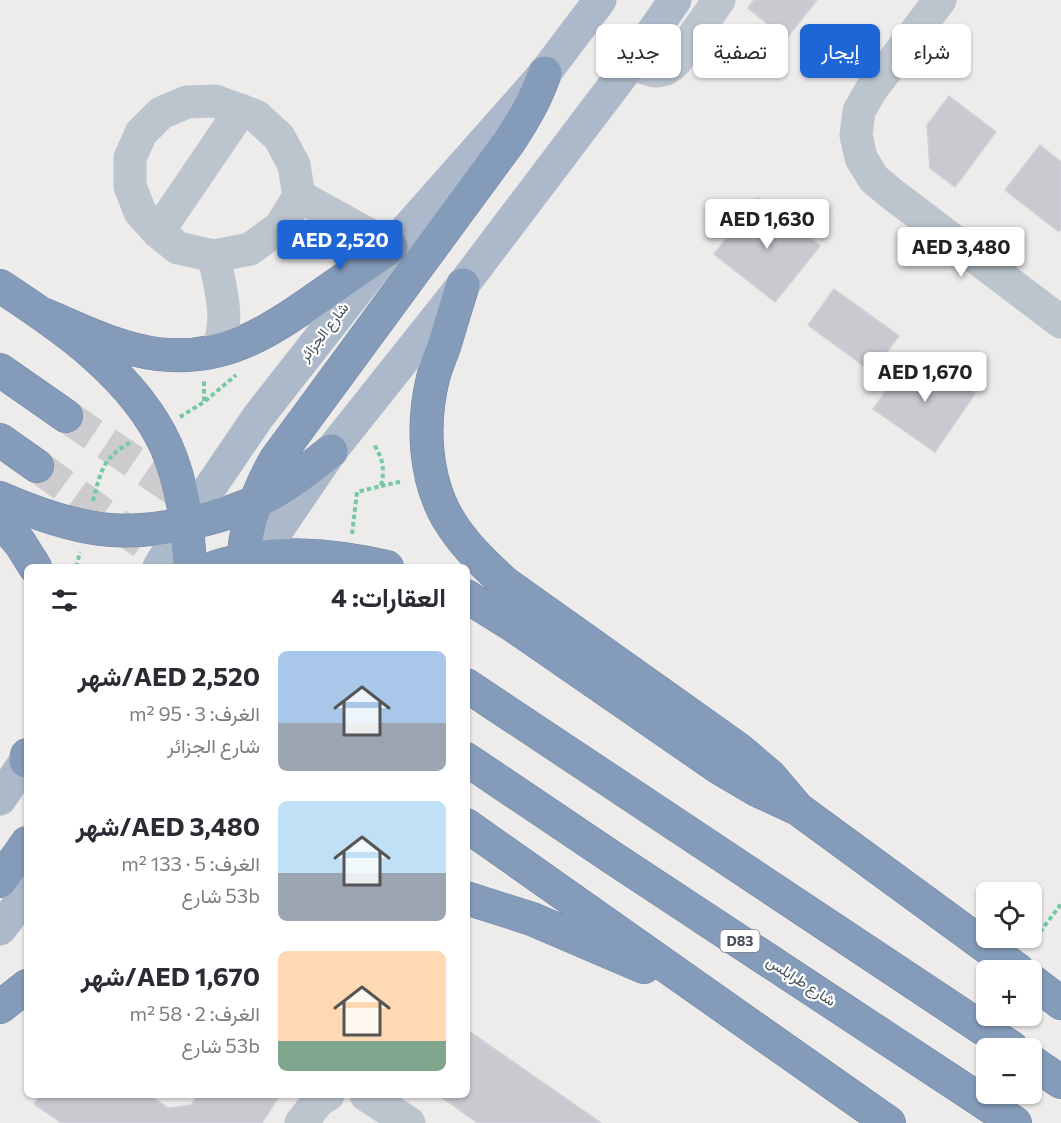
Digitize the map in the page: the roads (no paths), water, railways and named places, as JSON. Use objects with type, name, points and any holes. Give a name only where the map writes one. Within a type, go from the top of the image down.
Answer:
[{"type":"highway","points":[[371,564],[328,556],[296,555],[243,563],[249,523],[255,502],[276,459],[519,128],[534,101],[545,73]]},
{"type":"highway","points":[[45,315],[133,349],[157,354],[204,353],[230,359],[246,342],[288,318],[391,247]]},
{"type":"highway","points":[[463,285],[434,377],[428,405],[426,434],[429,462],[436,490],[447,516],[483,563],[505,583],[737,748],[770,776],[798,809]]},
{"type":"highway","points":[[0,286],[45,315],[107,367],[126,387],[156,428],[166,447],[182,500],[190,564]]},
{"type":"highway","points":[[0,370],[66,416]]},
{"type":"highway","points":[[0,440],[37,466]]},
{"type":"highway","points":[[0,498],[66,522],[86,527],[130,531],[186,523],[241,508],[275,492],[304,473],[331,451]]},
{"type":"highway","points":[[0,520],[21,543],[33,564]]},
{"type":"highway","points":[[470,599],[511,624],[718,767],[757,790],[798,809],[1003,960]]},
{"type":"highway","points":[[470,688],[997,1038]]},
{"type":"highway","name":"شارع طرابلس","points":[[470,762],[1015,1123]]},
{"type":"highway","points":[[470,828],[889,1123]]},
{"type":"highway","points":[[0,881],[24,847]]},
{"type":"highway","points":[[470,898],[532,919],[709,995]]},
{"type":"highway","points":[[0,1007],[24,988]]},
{"type":"highway","points":[[1042,989],[1061,1003]]},
{"type":"highway","points":[[1042,1069],[1061,1082]]},
{"type":"main road","name":"شارع الجزائر","points":[[161,564],[258,417],[391,247],[545,73],[600,0]]},
{"type":"main road","points":[[658,24],[675,0]]},
{"type":"main road","points":[[243,563],[463,285],[620,78]]},
{"type":"main road","points":[[0,799],[24,763]]},
{"type":"main road","points":[[0,929],[24,898]]},
{"type":"street","points":[[681,54],[719,0]]},
{"type":"street","points":[[940,0],[871,90],[859,111],[856,135],[861,158],[874,179],[892,194],[1061,322]]},
{"type":"street","points":[[214,100],[256,116],[279,137],[294,165],[299,195],[280,227],[250,249],[214,256],[178,248],[158,232],[140,212],[130,186],[130,158],[141,133],[161,112],[187,102],[214,100]]},
{"type":"street","points":[[158,232],[241,110]]},
{"type":"street","points":[[299,195],[391,247]]},
{"type":"street","points":[[214,256],[225,310],[224,329],[230,359]]},
{"type":"street","points":[[301,1123],[323,1098]]},
{"type":"street","points":[[371,1098],[409,1123]]},
{"type":"tunnel","points":[[66,416],[199,506]]},
{"type":"tunnel","points":[[37,466],[172,564]]}]
